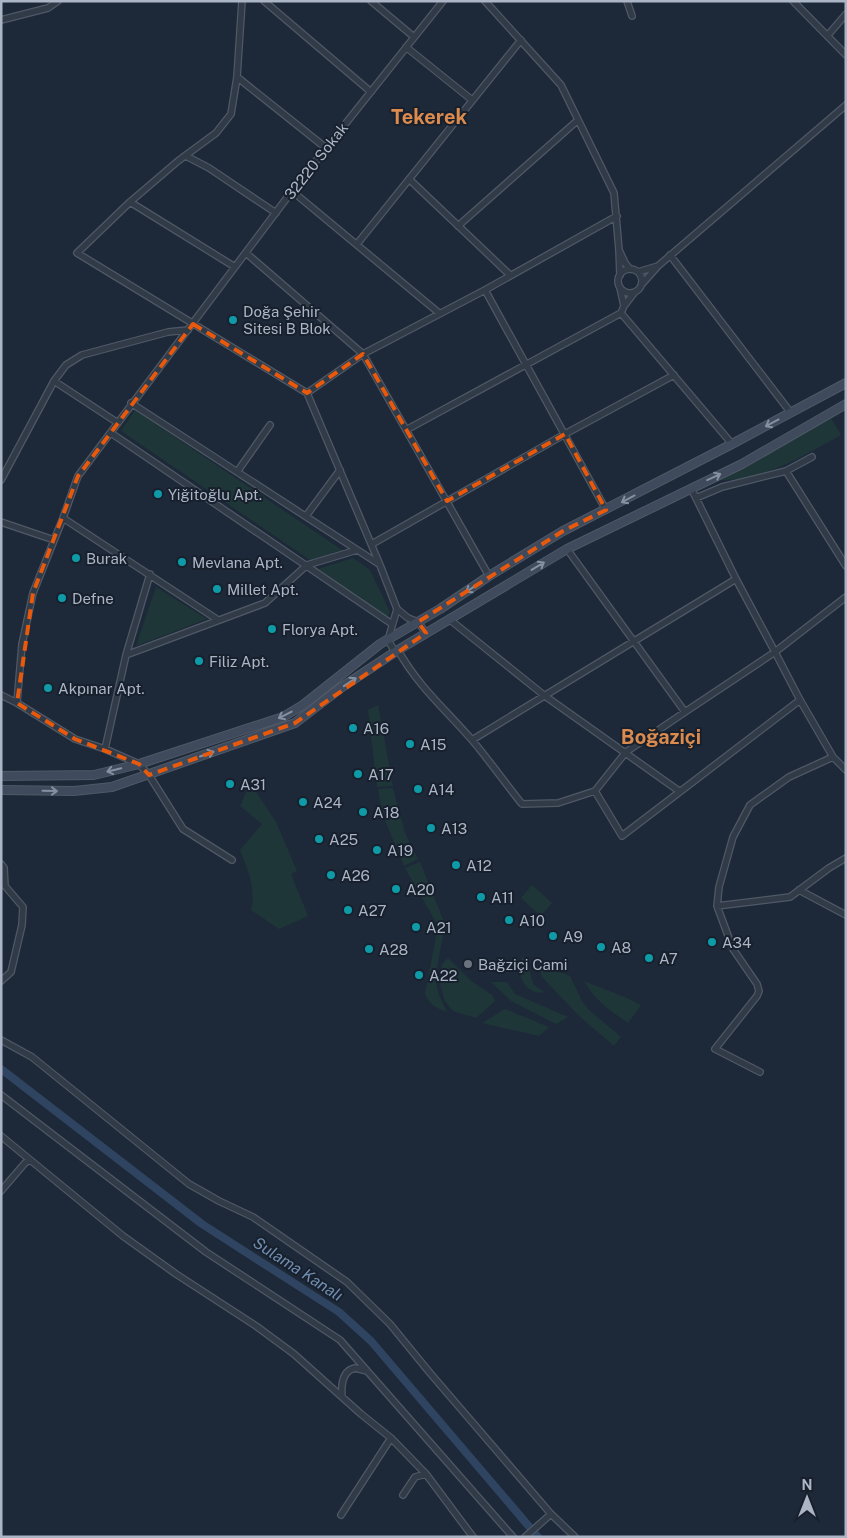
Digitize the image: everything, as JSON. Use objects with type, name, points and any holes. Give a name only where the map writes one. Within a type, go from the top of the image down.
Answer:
[{"type":"main road","points":[[1,776],[94,775],[139,764],[283,717],[303,705],[380,644],[563,531],[846,383]]},
{"type":"main road","points":[[1,790],[74,791],[112,787],[295,723],[342,687],[397,651],[567,549],[742,464],[846,404]]},
{"type":"street","points":[[1,20],[48,8],[58,1]]},
{"type":"street","points":[[242,1],[237,77],[231,114],[216,133],[130,202],[77,253],[307,393],[372,544],[397,609],[408,618],[418,622],[426,633]]},
{"type":"street","points":[[264,1],[371,92]]},
{"type":"street","points":[[371,1],[414,37]]},
{"type":"street","name":"32220 Sokak","points":[[17,703],[22,644],[33,593],[78,476],[292,190],[443,1]]},
{"type":"street","points":[[485,1],[562,85],[614,193],[619,250],[620,275],[618,279],[624,306]]},
{"type":"street","points":[[627,1],[632,16]]},
{"type":"street","points":[[793,1],[846,55]]},
{"type":"street","points":[[828,35],[846,14]]},
{"type":"street","points":[[357,244],[521,40]]},
{"type":"street","points":[[406,47],[472,100]]},
{"type":"street","points":[[237,77],[326,148]]},
{"type":"street","points":[[406,430],[621,313],[634,293],[639,290],[642,284],[670,254],[846,105]]},
{"type":"street","points":[[458,226],[578,120]]},
{"type":"street","points":[[186,156],[209,168],[276,212]]},
{"type":"street","points":[[409,179],[510,275]]},
{"type":"street","points":[[292,190],[439,313]]},
{"type":"street","points":[[130,202],[235,267]]},
{"type":"street","points":[[307,393],[363,354],[485,290],[616,216]]},
{"type":"street","points":[[619,250],[630,270]]},
{"type":"street","points":[[246,253],[363,354],[489,576]]},
{"type":"street","points":[[670,254],[791,413]]},
{"type":"street","points":[[620,275],[630,270],[638,272],[658,266]]},
{"type":"street","points":[[638,272],[642,277],[642,284]]},
{"type":"street","points":[[620,288],[627,293],[634,293]]},
{"type":"street","points":[[485,290],[528,365],[606,510]]},
{"type":"street","points":[[621,313],[732,444]]},
{"type":"street","points":[[1,480],[54,381],[66,365],[82,355],[168,332],[188,330]]},
{"type":"street","points":[[372,544],[565,434],[674,375]]},
{"type":"street","points":[[54,381],[118,423]]},
{"type":"street","points":[[131,404],[380,564]]},
{"type":"street","points":[[237,472],[270,425]]},
{"type":"street","points":[[111,433],[392,624]]},
{"type":"street","points":[[696,498],[722,487],[786,471],[812,457]]},
{"type":"street","points":[[306,516],[340,470]]},
{"type":"street","points":[[786,471],[846,566]]},
{"type":"street","points":[[691,488],[736,579],[800,700],[833,757],[846,770]]},
{"type":"street","points":[[63,518],[218,620]]},
{"type":"street","points":[[1,522],[54,540]]},
{"type":"street","points":[[567,549],[685,712]]},
{"type":"street","points":[[126,655],[265,603],[307,566],[357,550]]},
{"type":"street","points":[[105,749],[126,655],[150,574]]},
{"type":"street","points":[[472,740],[736,579]]},
{"type":"street","points":[[397,609],[388,640],[419,682],[472,740],[522,804],[558,803],[596,790],[626,752],[775,652],[846,597]]},
{"type":"street","points":[[449,619],[545,696],[679,791]]},
{"type":"street","points":[[1,695],[76,738],[139,764],[149,775],[183,829],[232,860]]},
{"type":"street","points":[[596,790],[622,836],[800,700]]},
{"type":"street","points":[[760,1072],[714,1049],[757,996],[759,990],[757,984],[733,949],[717,906],[719,887],[732,837],[750,805],[789,777],[833,757]]},
{"type":"street","points":[[717,906],[790,897],[829,868],[846,858]]},
{"type":"street","points":[[1,864],[4,868],[6,886],[23,907],[22,925],[11,972],[1,981]]},
{"type":"street","points":[[799,890],[846,916]]},
{"type":"street","points":[[1,1040],[32,1057],[189,1184],[253,1217],[347,1282],[390,1324],[551,1514],[575,1537]]},
{"type":"street","points":[[1,1094],[206,1252],[340,1340],[513,1537]]},
{"type":"street","points":[[1,1136],[130,1242],[287,1348],[391,1438],[426,1474],[473,1537]]},
{"type":"street","points":[[1,1191],[25,1163],[30,1160]]},
{"type":"street","points":[[342,1396],[342,1382],[347,1372],[355,1368],[368,1371]]},
{"type":"street","points":[[341,1516],[391,1438]]},
{"type":"street","points":[[403,1495],[415,1476],[426,1474]]},
{"type":"street","points":[[526,1537],[551,1514]]},
{"type":"highlighted area","points":[[193,324],[307,393],[363,354],[447,501],[565,434],[606,510],[563,531],[418,622],[426,633],[295,723],[149,775],[139,764],[75,739],[17,703],[33,593],[78,476]]},
{"type":"green space","points":[[135,410],[342,550],[310,560],[121,431]]},
{"type":"green space","points":[[831,418],[841,435],[798,458],[768,471],[753,476],[721,480]]},
{"type":"green space","points":[[353,558],[370,570],[390,612],[388,617],[318,569]]},
{"type":"green space","points":[[156,587],[207,619],[136,646]]},
{"type":"green space","points":[[378,705],[393,786],[377,787],[368,710]]},
{"type":"green space","points":[[252,779],[256,792],[276,822],[297,871],[291,874],[308,916],[279,929],[251,910],[252,887],[240,850],[262,824],[240,806]]},
{"type":"green space","points":[[393,788],[405,833],[418,859],[404,866],[382,813],[378,789]]},
{"type":"green space","points":[[420,862],[445,924],[435,979],[439,995],[447,1012],[434,1006],[425,994],[437,924],[405,868]]},
{"type":"green space","points":[[532,885],[552,903],[541,916],[521,898]]},
{"type":"green space","points":[[522,957],[527,960],[533,984],[544,992],[532,991],[523,982],[520,972]]},
{"type":"green space","points":[[448,958],[471,981],[492,995],[495,1001],[476,1018],[453,1011],[445,1001],[440,984],[442,964]]},
{"type":"green space","points":[[538,964],[570,976],[588,1009],[621,1037],[614,1046],[578,1015],[542,977]]},
{"type":"green space","points":[[584,981],[641,1005],[628,1023],[603,1005]]},
{"type":"green space","points":[[491,982],[507,982],[515,994],[568,1017],[556,1024],[511,1001]]},
{"type":"green space","points":[[505,1009],[549,1027],[539,1036],[482,1023]]},
{"type":"waterway","name":"Sulama Kanalı","points":[[1,1069],[202,1224],[339,1312],[371,1341],[538,1537]]},
{"type":"place","name":"Doğa Şehir Sitesi B Blok","points":[[233,320]]},
{"type":"place","name":"Yiğitoğlu Apt.","points":[[158,494]]},
{"type":"place","name":"Burak","points":[[76,558]]},
{"type":"place","name":"Mevlana Apt.","points":[[182,562]]},
{"type":"place","name":"Millet Apt.","points":[[217,589]]},
{"type":"place","name":"Defne","points":[[62,598]]},
{"type":"place","name":"Florya Apt.","points":[[272,629]]},
{"type":"place","name":"Filiz Apt.","points":[[199,661]]},
{"type":"place","name":"Akpınar Apt.","points":[[48,688]]},
{"type":"place","name":"A16","points":[[353,728]]},
{"type":"place","name":"A15","points":[[410,744]]},
{"type":"place","name":"A17","points":[[358,774]]},
{"type":"place","name":"A31","points":[[230,784]]},
{"type":"place","name":"A14","points":[[418,789]]},
{"type":"place","name":"A24","points":[[303,802]]},
{"type":"place","name":"A18","points":[[363,812]]},
{"type":"place","name":"A13","points":[[431,828]]},
{"type":"place","name":"A25","points":[[319,839]]},
{"type":"place","name":"A19","points":[[377,850]]},
{"type":"place","name":"A12","points":[[456,865]]},
{"type":"place","name":"A26","points":[[331,875]]},
{"type":"place","name":"A20","points":[[396,889]]},
{"type":"place","name":"A11","points":[[481,897]]},
{"type":"place","name":"A27","points":[[348,910]]},
{"type":"place","name":"A10","points":[[509,920]]},
{"type":"place","name":"A21","points":[[416,927]]},
{"type":"place","name":"A9","points":[[553,936]]},
{"type":"place","name":"A34","points":[[712,942]]},
{"type":"place","name":"A8","points":[[601,947]]},
{"type":"place","name":"A28","points":[[369,949]]},
{"type":"place","name":"A7","points":[[649,958]]},
{"type":"place","name":"Bağziçi Cami","points":[[468,964]]},
{"type":"place","name":"A22","points":[[419,975]]},
{"type":"district","name":"Tekerek","points":[[429,117]]},
{"type":"district","name":"Boğaziçi","points":[[661,737]]}]
